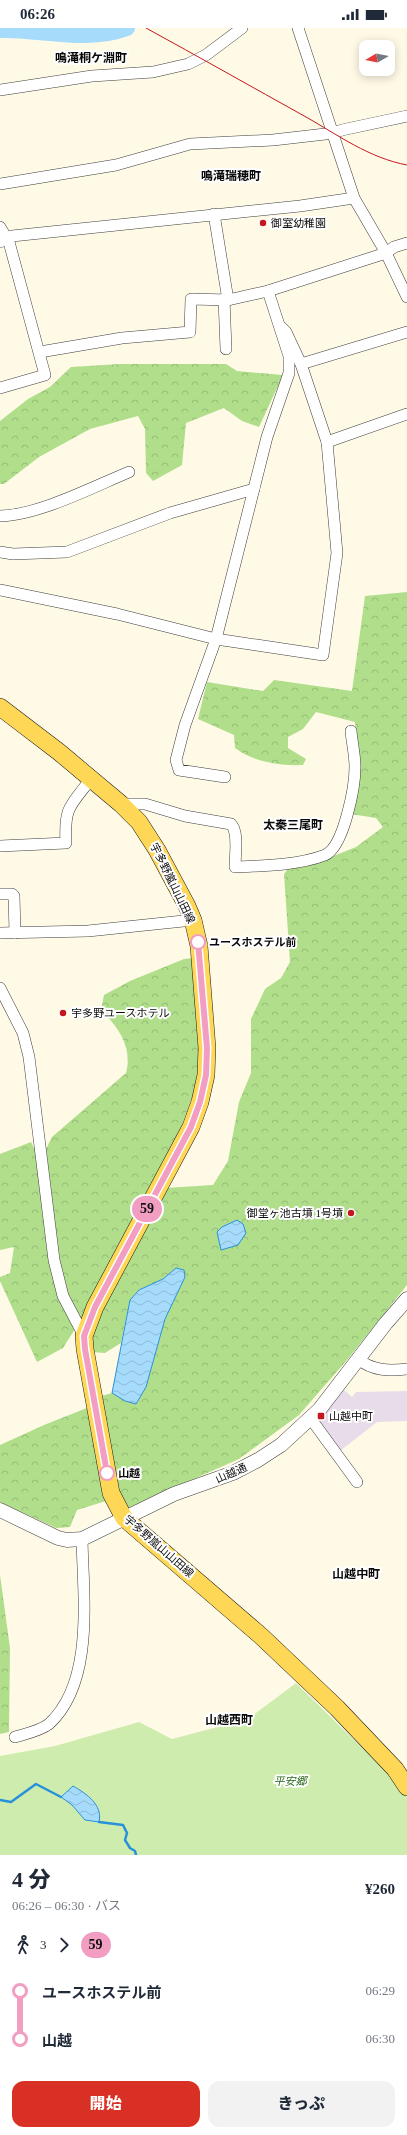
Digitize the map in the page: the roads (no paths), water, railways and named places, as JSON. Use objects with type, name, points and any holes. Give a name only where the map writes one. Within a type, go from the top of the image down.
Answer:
[{"type":"main road","name":"宇多野嵐山山田線","points":[[0,707],[91,779],[121,804],[139,822],[152,840],[193,920],[199,946],[207,1048],[206,1075],[200,1102],[191,1127],[95,1307],[84,1336],[111,1493],[124,1518],[261,1636],[369,1741],[395,1769],[407,1786]]},
{"type":"street","points":[[0,90],[92,76],[154,72],[188,64],[206,55],[242,28]]},
{"type":"street","points":[[298,28],[334,133],[354,198],[386,253],[407,297]]},
{"type":"street","points":[[0,184],[116,165],[178,146],[274,140],[334,133],[407,116]]},
{"type":"street","points":[[3,240],[12,236],[300,206],[354,198]]},
{"type":"street","points":[[214,214],[226,299],[226,349]]},
{"type":"street","points":[[0,227],[3,240]]},
{"type":"street","points":[[0,388],[45,375],[9,242],[3,240]]},
{"type":"street","points":[[40,352],[122,338],[190,332],[191,299],[226,299],[268,291],[386,253],[394,247],[407,243]]},
{"type":"street","points":[[0,590],[117,614],[216,639],[323,655],[337,553],[327,442],[301,364],[286,332],[281,327],[268,291]]},
{"type":"street","points":[[225,777],[180,770],[176,760],[185,725],[216,639],[267,437],[289,373],[290,361],[280,333],[281,327]]},
{"type":"street","points":[[301,364],[407,332]]},
{"type":"street","points":[[327,442],[407,414]]},
{"type":"street","points":[[0,516],[10,516],[38,509],[129,472]]},
{"type":"street","points":[[0,552],[13,554],[73,551],[170,513],[254,489]]},
{"type":"street","points":[[121,804],[145,804],[185,816],[230,824],[234,827],[235,833],[235,867],[277,865],[327,854],[338,841],[346,820],[355,768],[351,731]]},
{"type":"street","points":[[0,846],[66,843],[65,818],[69,806],[91,779]]},
{"type":"street","points":[[0,894],[12,894],[14,896],[15,933]]},
{"type":"street","points":[[0,933],[88,931],[193,920]]},
{"type":"street","points":[[0,988],[23,1033],[29,1057],[54,1260],[63,1296],[84,1336]]},
{"type":"street","name":"山越通","points":[[0,1510],[58,1538],[67,1540],[82,1539],[174,1494],[208,1483],[245,1467],[281,1445],[311,1419],[407,1299]]},
{"type":"street","points":[[358,1359],[367,1366],[390,1371],[407,1369]]},
{"type":"street","points":[[311,1419],[357,1482]]},
{"type":"street","points":[[15,1737],[48,1725],[62,1709],[75,1685],[80,1660],[84,1623],[82,1539]]},
{"type":"water","points":[[237,1220],[243,1224],[246,1233],[238,1245],[221,1250],[217,1232],[222,1227]]},
{"type":"water","points":[[176,1268],[184,1270],[185,1277],[165,1319],[146,1387],[136,1404],[125,1401],[112,1393],[130,1300],[139,1290],[163,1279]]},
{"type":"water","points":[[73,1786],[88,1796],[96,1805],[99,1810],[99,1822],[85,1820],[72,1805],[61,1797]]},
{"type":"waterway","points":[[0,30],[80,35],[112,32],[127,28]]},
{"type":"waterway","points":[[0,1800],[11,1802],[36,1784],[61,1797]]},
{"type":"waterway","points":[[99,1822],[123,1825],[127,1833],[125,1840],[130,1848],[135,1851],[136,1855]]},
{"type":"tram line","points":[[146,28],[354,145],[393,162],[407,165]]},
{"type":"place","name":"御室幼稚園","points":[[263,223]]},
{"type":"place","name":"ユースホステル前","points":[[198,942]]},
{"type":"place","name":"宇多野ユースホテル","points":[[63,1013]]},
{"type":"place","name":"御堂ヶ池古墳 1号墳","points":[[351,1213]]},
{"type":"place","name":"山越中町","points":[[321,1416]]},
{"type":"place","name":"山越","points":[[107,1473]]},
{"type":"district","name":"鳴滝桐ケ淵町","points":[[91,58]]},
{"type":"district","name":"鳴滝瑞穂町","points":[[231,176]]},
{"type":"district","name":"太秦三尾町","points":[[293,825]]},
{"type":"district","name":"山越中町","points":[[356,1574]]},
{"type":"district","name":"山越西町","points":[[229,1720]]},
{"type":"park label","name":"平安郷","points":[[290,1781]]}]
